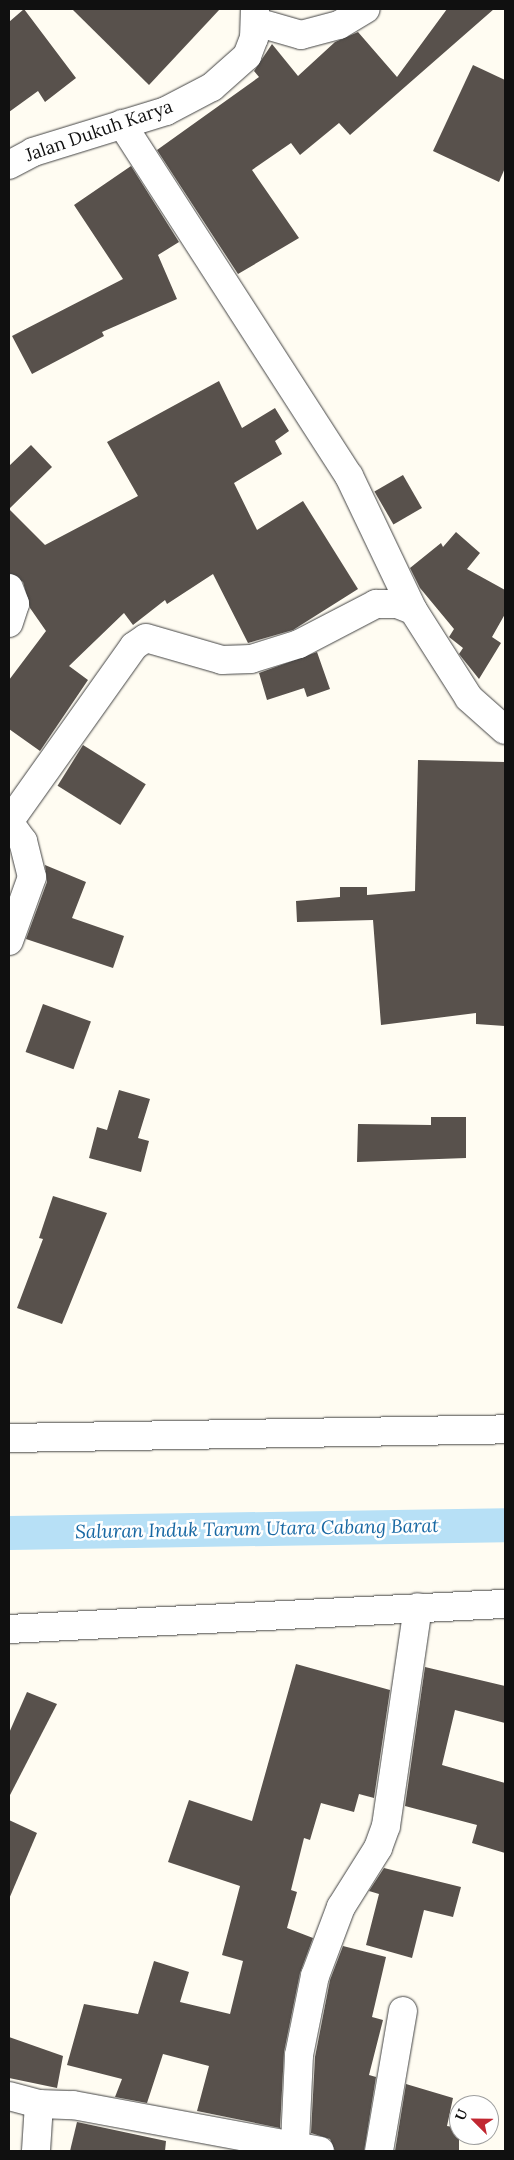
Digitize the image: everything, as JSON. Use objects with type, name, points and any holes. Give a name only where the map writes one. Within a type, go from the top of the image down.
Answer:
[{"type":"street","points":[[256,15],[301,35],[339,25],[366,9]]},
{"type":"street","name":"Jalan Dukuh Karya","points":[[9,165],[33,152],[166,110],[232,73],[247,56],[256,15]]},
{"type":"street","points":[[122,124],[349,476],[414,610],[469,698],[505,730]]},
{"type":"street","points":[[9,588],[15,604],[9,623]]},
{"type":"street","points":[[9,941],[32,876],[23,841],[9,822],[134,646],[146,638],[179,644],[222,660],[251,659],[299,644],[376,604],[414,610]]},
{"type":"street","points":[[9,1438],[505,1429]]},
{"type":"street","points":[[9,1629],[505,1604]]},
{"type":"street","points":[[294,2143],[299,2055],[315,1976],[341,1907],[378,1848],[386,1826],[418,1607]]},
{"type":"street","points":[[379,2151],[403,2011]]},
{"type":"street","points":[[9,2096],[39,2104],[73,2105],[294,2143],[320,2151]]},
{"type":"street","points":[[36,2151],[39,2104]]},
{"type":"building","points":[[24,9],[76,78],[45,102],[38,91],[9,112],[9,22]]},
{"type":"building","points":[[72,9],[220,9],[149,85]]},
{"type":"building","points":[[447,9],[494,9],[350,135],[339,123],[300,155],[291,143],[252,170],[299,238],[238,274],[157,150],[259,77],[254,71],[272,44],[298,76],[335,42],[358,32],[397,77]]},
{"type":"building","points":[[473,65],[505,80],[505,168],[499,182],[433,151]]},
{"type":"building","points":[[131,166],[179,242],[158,255],[177,299],[102,332],[104,336],[32,374],[12,336],[123,279],[74,205]]},
{"type":"building","points":[[219,381],[242,428],[275,408],[289,431],[275,441],[282,454],[234,483],[257,530],[303,501],[358,589],[293,630],[248,643],[213,574],[167,604],[165,600],[133,625],[124,613],[69,666],[88,680],[40,751],[9,729],[9,680],[46,631],[30,608],[23,582],[9,573],[9,509],[45,545],[138,496],[107,442]]},
{"type":"building","points":[[31,445],[52,467],[9,509],[9,466]]},
{"type":"building","points":[[403,475],[422,508],[393,524],[374,491]]},
{"type":"building","points":[[456,532],[480,553],[467,569],[505,590],[505,614],[492,637],[501,643],[479,679],[459,654],[463,648],[449,637],[454,629],[420,588],[410,568],[441,543],[443,547]]},
{"type":"building","points":[[317,652],[330,689],[307,697],[304,688],[267,700],[259,673]]},
{"type":"building","points":[[83,745],[146,784],[120,825],[58,786]]},
{"type":"building","points":[[418,760],[505,762],[505,1026],[476,1024],[476,1013],[381,1025],[373,920],[297,922],[296,901],[340,897],[340,887],[367,887],[367,895],[415,891]]},
{"type":"building","points":[[45,865],[86,882],[72,918],[124,936],[113,968],[26,939],[47,882]]},
{"type":"building","points":[[43,1004],[91,1021],[73,1069],[26,1052]]},
{"type":"building","points":[[119,1090],[150,1099],[138,1138],[149,1141],[141,1172],[89,1158],[97,1127],[107,1130]]},
{"type":"building","points":[[431,1117],[466,1117],[466,1158],[357,1162],[358,1124],[431,1125]]},
{"type":"building","points":[[53,1196],[107,1213],[62,1324],[17,1308],[43,1239],[39,1238]]},
{"type":"building","points":[[296,1664],[390,1690],[374,1798],[359,1794],[354,1812],[321,1803],[310,1840],[304,1838],[291,1890],[297,1892],[287,1928],[313,1938],[300,1973],[284,2052],[280,2128],[197,2111],[209,2066],[163,2054],[147,2103],[115,2097],[122,2079],[67,2065],[84,2004],[138,2014],[154,1961],[189,1972],[180,2002],[230,2014],[243,1961],[222,1955],[240,1886],[168,1862],[189,1800],[252,1821]]},
{"type":"building","points":[[425,1667],[505,1686],[505,1723],[455,1710],[442,1765],[505,1783],[505,1853],[472,1843],[477,1825],[405,1806]]},
{"type":"building","points":[[27,1692],[57,1704],[9,1797],[9,1733]]},
{"type":"building","points":[[9,1820],[37,1833],[9,1899]]},
{"type":"building","points":[[384,1868],[461,1887],[453,1917],[424,1910],[412,1958],[366,1945],[379,1894],[369,1891]]},
{"type":"building","points":[[343,1946],[386,1957],[372,2017],[383,2020],[369,2075],[376,2077],[364,2151],[335,2151],[330,2139],[311,2133],[315,2057],[330,1980]]},
{"type":"building","points":[[9,2037],[63,2056],[57,2088],[9,2078]]},
{"type":"building","points":[[406,2084],[449,2097],[447,2126],[449,2126],[449,2145],[459,2145],[459,2151],[395,2151]]},
{"type":"building","points":[[77,2122],[166,2141],[165,2151],[70,2151]]},
{"type":"waterway","name":"Saluran Induk Tarum Utara Cabang Barat","points":[[9,1533],[505,1525]]}]
